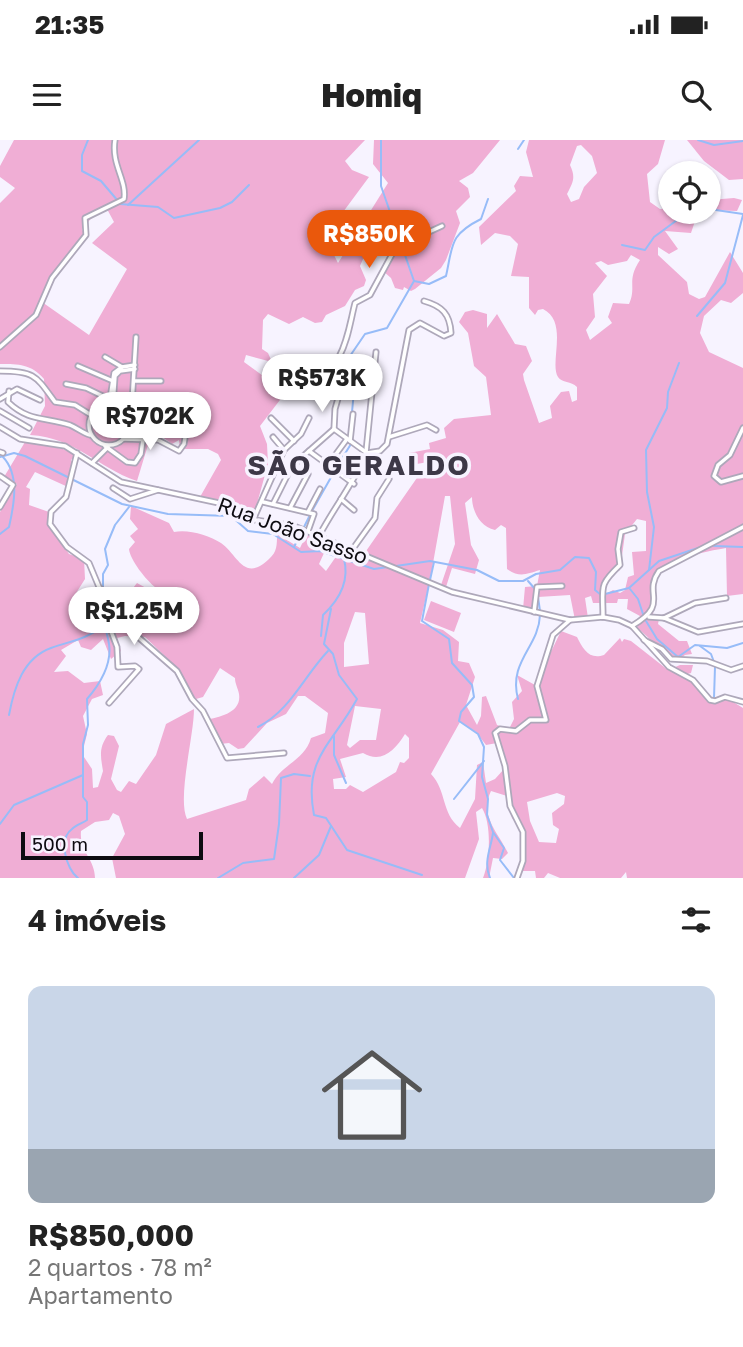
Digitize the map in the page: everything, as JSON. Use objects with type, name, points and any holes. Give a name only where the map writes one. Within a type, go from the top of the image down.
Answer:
[{"type":"street","points":[[0,347],[36,315],[52,278],[86,235],[85,218],[124,200],[124,187],[113,158],[115,140]]},
{"type":"street","points":[[273,504],[292,466],[334,429],[335,409],[343,381],[341,352],[348,344],[349,319],[355,303],[370,295],[396,247],[442,226]]},
{"type":"street","points":[[334,429],[367,453],[383,450],[405,361],[405,340],[412,326],[418,323],[444,336],[450,335],[446,313],[438,306],[424,301]]},
{"type":"street","points":[[123,439],[130,420],[136,337]]},
{"type":"street","points":[[318,536],[341,499],[354,484],[367,453],[376,352]]},
{"type":"street","points":[[105,357],[122,367],[135,367]]},
{"type":"street","points":[[78,366],[113,382]]},
{"type":"street","points":[[111,403],[114,373],[122,367]]},
{"type":"street","points":[[113,382],[120,371],[135,367]]},
{"type":"street","points":[[0,371],[23,372],[38,379],[46,384],[55,402],[75,405],[91,415]]},
{"type":"street","points":[[134,381],[160,381]]},
{"type":"street","points":[[66,384],[86,388],[122,410],[130,420],[165,422],[186,433]]},
{"type":"street","points":[[40,400],[21,390],[9,391],[1,396],[28,416],[70,425],[92,436],[127,462],[135,463],[141,454],[143,440]]},
{"type":"street","points":[[8,402],[9,391]]},
{"type":"street","points":[[91,462],[107,446],[123,439],[158,440],[180,451],[186,433],[187,415],[176,402],[132,401]]},
{"type":"street","points":[[92,436],[89,426],[91,415],[99,407],[111,403]]},
{"type":"street","points":[[0,411],[29,428]]},
{"type":"street","points":[[328,465],[349,440],[353,414]]},
{"type":"street","points":[[271,418],[294,441]]},
{"type":"street","points":[[253,520],[284,450],[294,441],[309,418]]},
{"type":"street","points":[[388,437],[427,425],[436,430]]},
{"type":"street","name":"Rua João Sasso","points":[[0,427],[20,439],[60,444],[117,480],[219,503],[253,520],[283,523],[304,530],[452,592],[570,620],[614,618],[632,626]]},
{"type":"street","points":[[743,428],[730,455],[718,465],[714,475],[721,482],[743,476]]},
{"type":"street","points":[[273,437],[284,450]]},
{"type":"street","points":[[309,451],[354,484]]},
{"type":"street","points":[[77,453],[64,499],[51,512],[49,521],[66,547],[89,563],[125,626],[177,671],[192,699],[204,711],[227,758],[284,754]]},
{"type":"street","points":[[290,508],[308,474]]},
{"type":"street","points":[[0,476],[13,485],[0,507]]},
{"type":"street","points":[[352,550],[373,520],[377,498],[389,479]]},
{"type":"street","points":[[113,488],[130,499],[159,489]]},
{"type":"street","points":[[308,512],[320,489]]},
{"type":"street","points":[[341,499],[354,510]]},
{"type":"street","points":[[263,502],[315,516],[304,530]]},
{"type":"street","points":[[649,617],[655,601],[654,582],[660,571],[743,527]]},
{"type":"street","points":[[603,617],[603,587],[607,574],[620,565],[618,549],[621,532],[634,528]]},
{"type":"street","points":[[534,612],[537,587],[562,586]]},
{"type":"street","points":[[103,591],[103,610],[117,647],[118,667],[135,666],[139,669],[109,703]]},
{"type":"street","points":[[664,618],[695,603],[726,598]]},
{"type":"street","points":[[743,624],[698,632],[664,618],[649,617],[632,626],[669,667],[695,682],[710,700],[725,697],[743,702]]},
{"type":"street","points":[[517,878],[522,866],[523,830],[510,806],[505,766],[495,733],[500,729],[516,731],[530,720],[546,720],[536,689],[553,635],[570,620]]},
{"type":"street","points":[[642,640],[657,646],[671,659],[707,661],[716,667],[731,670],[743,666]]},
{"type":"shaded area","points":[[14,140],[365,140],[345,161],[352,170],[369,177],[329,231],[327,241],[338,263],[388,183],[373,164],[374,140],[500,140],[473,173],[459,181],[468,188],[470,197],[456,211],[460,223],[446,260],[441,268],[415,289],[411,291],[404,287],[403,290],[395,288],[391,278],[383,271],[395,244],[393,237],[388,237],[363,259],[360,266],[366,280],[364,286],[355,290],[345,306],[326,315],[322,322],[315,323],[303,317],[289,324],[268,314],[263,320],[262,349],[268,353],[272,362],[246,355],[244,362],[278,387],[283,396],[260,426],[267,444],[268,464],[253,518],[226,503],[200,497],[221,460],[218,454],[208,449],[180,449],[179,440],[172,444],[161,436],[151,435],[137,481],[61,441],[30,435],[45,406],[44,379],[24,366],[0,364],[0,203],[15,188],[0,177],[0,166]],"holes":[[[107,209],[114,222],[92,243],[127,269],[89,335],[42,302],[58,270],[85,236],[82,229],[95,214]]]},
{"type":"shaded area","points":[[529,140],[665,140],[658,164],[647,174],[650,202],[658,208],[658,224],[694,224],[691,233],[665,231],[678,249],[669,254],[658,247],[658,255],[687,282],[689,294],[699,299],[705,297],[730,252],[743,273],[743,293],[731,303],[721,300],[704,316],[700,333],[709,352],[743,368],[743,594],[727,596],[726,548],[685,558],[665,568],[658,575],[654,587],[653,616],[659,619],[658,624],[679,641],[687,641],[692,654],[680,659],[662,651],[637,628],[640,616],[627,609],[628,599],[618,599],[617,603],[593,603],[591,596],[585,598],[588,618],[575,620],[570,595],[538,597],[536,612],[523,609],[525,587],[537,586],[540,570],[519,574],[507,569],[506,528],[501,525],[495,530],[485,526],[475,513],[472,497],[465,503],[471,545],[479,560],[475,574],[452,568],[446,587],[441,585],[455,544],[450,496],[445,496],[430,580],[364,554],[428,462],[411,465],[409,453],[430,449],[429,443],[446,438],[444,428],[454,419],[491,415],[486,377],[474,366],[468,333],[459,322],[465,312],[473,310],[487,314],[487,328],[497,314],[515,344],[526,346],[532,361],[523,374],[524,380],[539,423],[552,418],[550,406],[561,392],[569,391],[572,402],[577,400],[577,387],[560,379],[556,371],[557,333],[551,315],[543,309],[538,310],[535,315],[529,308],[529,277],[511,276],[518,244],[510,236],[495,233],[481,245],[479,227],[516,191],[514,186],[520,176],[533,177],[526,152]],"holes":[[[581,145],[592,156],[597,173],[584,187],[579,199],[571,202],[567,194],[573,180],[570,165],[577,146]],[[631,255],[640,260],[632,278],[629,304],[613,303],[608,317],[612,323],[590,340],[586,330],[595,317],[593,294],[607,276],[595,263],[601,261],[608,265],[627,261]],[[637,519],[646,521],[646,551],[632,552],[634,575],[628,577],[625,590],[620,593],[613,590],[604,595],[609,576],[620,570],[625,534]]]},
{"type":"shaded area","points":[[687,140],[743,140],[743,179],[729,180],[721,174],[721,161],[704,161]]},
{"type":"shaded area","points":[[721,199],[742,200],[737,211],[721,210]]},
{"type":"shaded area","points":[[25,442],[63,449],[76,455],[71,460],[74,466],[68,487],[35,472],[26,487],[30,489],[29,505],[49,512],[49,523],[69,554],[84,559],[85,579],[73,598],[87,610],[93,598],[125,598],[137,583],[157,594],[156,588],[139,570],[130,554],[129,549],[135,542],[130,536],[138,529],[130,519],[131,506],[169,523],[174,532],[192,532],[216,540],[247,568],[260,566],[272,556],[276,548],[277,534],[300,548],[307,533],[329,542],[319,564],[326,571],[342,548],[429,584],[420,623],[443,630],[459,642],[458,661],[469,663],[475,677],[466,705],[477,725],[481,716],[482,697],[486,696],[497,725],[509,729],[514,719],[512,702],[522,691],[517,675],[535,685],[561,631],[577,637],[590,655],[604,655],[620,638],[622,642],[624,639],[631,641],[668,670],[680,665],[693,665],[691,673],[684,675],[698,683],[704,696],[718,702],[725,697],[743,708],[743,878],[627,878],[626,872],[621,878],[560,878],[548,873],[544,878],[536,878],[535,871],[520,871],[522,829],[512,818],[507,796],[491,791],[487,809],[489,817],[508,853],[502,859],[493,858],[489,878],[483,878],[489,843],[482,808],[476,812],[479,839],[465,878],[116,878],[112,858],[125,834],[119,816],[113,813],[109,820],[95,822],[81,831],[82,844],[93,865],[95,878],[0,878],[0,512],[17,484],[4,477]],"holes":[[[355,612],[365,613],[369,664],[344,667],[344,643]],[[145,637],[172,663],[189,694],[196,699],[203,697],[220,668],[235,678],[239,694],[237,706],[229,713],[206,720],[220,744],[229,743],[238,749],[244,748],[267,723],[286,714],[298,696],[305,696],[328,713],[325,733],[311,738],[304,752],[281,771],[272,784],[264,776],[249,789],[246,800],[187,819],[184,797],[194,709],[166,724],[156,755],[136,784],[129,781],[121,792],[111,779],[119,746],[114,736],[108,735],[101,749],[103,771],[98,787],[93,788],[92,769],[82,754],[87,734],[83,716],[92,699],[103,695],[100,681],[84,683],[68,671],[54,672],[66,656],[61,650],[78,640],[81,647],[91,650],[103,639],[111,659],[121,651],[117,638]],[[355,706],[381,709],[376,740],[360,740],[350,748],[347,745]],[[460,722],[476,732],[486,745],[497,743],[504,769],[495,779],[486,783],[483,762],[477,765],[475,799],[460,828],[450,816],[431,774]],[[405,734],[409,738],[409,758],[404,763],[400,762],[396,772],[363,792],[350,785],[346,789],[334,789],[333,779],[346,777],[340,759],[363,753],[382,756]],[[557,793],[565,796],[564,804],[552,813],[553,825],[559,829],[556,843],[539,842],[530,821],[527,802]]]},
{"type":"shaded area","points":[[431,601],[461,613],[454,632],[424,620]]},
{"type":"waterway","points":[[88,140],[82,155],[82,171],[101,181],[118,201]]},
{"type":"waterway","points":[[128,205],[199,140]]},
{"type":"waterway","points":[[381,140],[381,186],[414,281],[429,284],[446,276],[454,242],[463,230],[481,219],[488,199]]},
{"type":"waterway","points":[[518,149],[524,140]]},
{"type":"waterway","points":[[698,140],[714,145],[743,141]]},
{"type":"waterway","points":[[120,204],[158,207],[174,218],[220,208],[232,202],[249,185]]},
{"type":"waterway","points":[[721,211],[743,214]]},
{"type":"waterway","points":[[697,316],[725,283],[743,215]]},
{"type":"waterway","points":[[622,245],[645,250],[654,237],[672,224]]},
{"type":"waterway","points":[[352,412],[354,391],[350,356],[365,334],[387,328],[414,281]]},
{"type":"waterway","points":[[649,570],[654,527],[647,492],[646,450],[667,408],[668,392],[679,363]]},
{"type":"waterway","points":[[336,468],[351,444]]},
{"type":"waterway","points":[[0,457],[14,453],[25,456],[122,504],[168,514],[231,516],[248,531],[273,534],[301,552],[320,551],[374,569],[388,567]]},
{"type":"waterway","points":[[0,534],[9,527],[14,490],[12,472],[3,457]]},
{"type":"waterway","points":[[312,511],[334,472]]},
{"type":"waterway","points":[[103,589],[103,574],[108,565],[105,549],[115,525],[129,507]]},
{"type":"waterway","points":[[294,547],[310,515]]},
{"type":"waterway","points":[[605,594],[629,588],[659,561],[710,544]]},
{"type":"waterway","points":[[714,546],[743,547]]},
{"type":"waterway","points":[[396,566],[430,561],[477,570],[499,581],[523,581],[536,574],[560,570],[575,557],[589,558],[596,572],[595,590],[601,595]]},
{"type":"waterway","points":[[321,636],[323,615],[342,590],[346,575],[344,559]]},
{"type":"waterway","points":[[430,580],[434,562]]},
{"type":"waterway","points":[[528,581],[535,589]]},
{"type":"waterway","points":[[429,584],[422,621],[449,639],[452,663],[472,685],[474,697],[461,712],[459,721],[478,734],[484,747],[482,777],[488,799],[487,815],[493,832],[504,848],[500,860],[514,878]]},
{"type":"waterway","points":[[630,589],[638,599],[644,617]]},
{"type":"waterway","points":[[537,590],[540,611]]},
{"type":"waterway","points":[[78,878],[67,861],[65,840],[74,828],[87,820],[87,802],[83,797],[83,744],[88,725],[87,699],[104,674],[109,659],[101,595]]},
{"type":"waterway","points":[[331,609],[324,644],[333,654],[339,675],[357,699],[316,765],[312,796],[314,815],[326,818],[347,850],[422,875]]},
{"type":"waterway","points":[[518,699],[517,674],[535,636],[540,615]]},
{"type":"waterway","points":[[646,621],[657,639],[678,657],[695,645],[727,648],[743,643]]},
{"type":"waterway","points":[[9,715],[21,675],[33,659],[51,648],[83,638],[102,627]]},
{"type":"waterway","points":[[700,646],[711,654],[714,662]]},
{"type":"waterway","points":[[258,727],[288,703],[328,651]]},
{"type":"waterway","points":[[714,698],[715,667]]},
{"type":"waterway","points":[[334,736],[334,755],[346,783]]},
{"type":"waterway","points":[[454,799],[484,761]]},
{"type":"waterway","points":[[218,878],[243,863],[274,859],[281,778],[294,774],[310,776]]},
{"type":"waterway","points":[[0,824],[14,805],[83,775]]},
{"type":"waterway","points":[[294,878],[319,855],[331,826]]},
{"type":"waterway","points":[[490,878],[487,861],[493,833]]},
{"type":"district","name":"SÃO GERALDO","points":[[359,464]]}]
